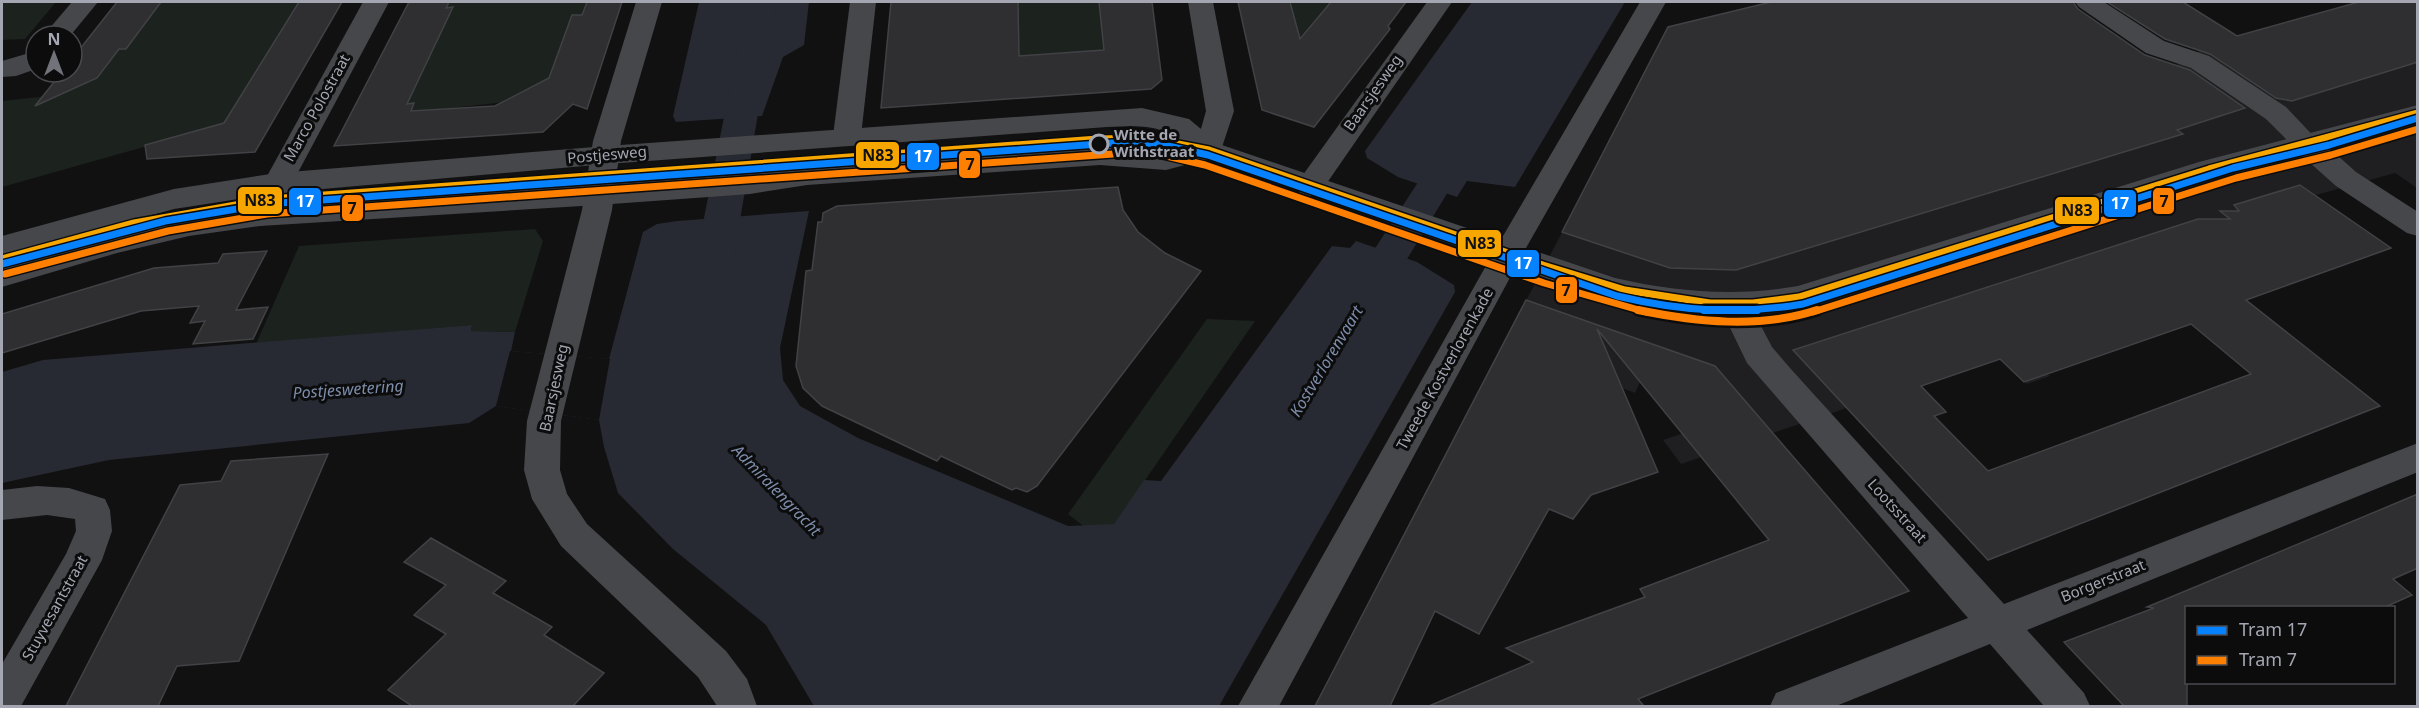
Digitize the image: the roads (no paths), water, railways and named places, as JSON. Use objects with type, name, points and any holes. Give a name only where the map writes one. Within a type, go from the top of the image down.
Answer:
[{"type":"street","points":[[66,24],[85,2]]},
{"type":"street","name":"Marco Polostraat","points":[[260,216],[376,2]]},
{"type":"street","points":[[602,176],[607,141],[649,2]]},
{"type":"street","points":[[848,136],[863,2]]},
{"type":"street","points":[[1200,2],[1220,111],[1209,150]]},
{"type":"street","name":"Baarsjesweg","points":[[1310,186],[1438,2]]},
{"type":"street","name":"Tweede Kostverlorenkade","points":[[1258,706],[1508,253],[1653,2]]},
{"type":"street","points":[[2088,2],[2155,47],[2200,62],[2276,113],[2346,179],[2418,226]]},
{"type":"street","points":[[2,69],[16,68],[24,64]]},
{"type":"street","name":"Postjesweg","points":[[2,276],[115,243],[189,226],[602,176],[694,148],[757,146],[848,136],[1142,117],[1179,125],[1209,150],[1610,288],[1651,298],[1702,306],[1736,307],[1799,297],[2209,169],[2418,113]]},
{"type":"street","name":"Postjesweg","points":[[2,246],[174,199],[277,183],[602,176],[685,189],[750,184],[807,176],[1100,156],[1166,160],[1209,150]]},
{"type":"street","name":"Baarsjesweg","points":[[602,176],[546,412],[542,470],[550,499],[574,535],[712,664],[733,692],[737,706]]},
{"type":"street","name":"Lootsstraat","points":[[1736,307],[1759,354],[1772,370],[2070,706]]},
{"type":"street","name":"Borgerstraat","points":[[1790,706],[2418,457]]},
{"type":"street","name":"Stuyvesantstraat","points":[[2,505],[38,500],[70,501],[92,510],[94,531],[83,560],[2,701]]},
{"type":"water","points":[[699,2],[809,2],[804,45],[783,57],[762,116],[676,122],[673,116]]},
{"type":"water","points":[[1472,2],[1625,2],[1515,187],[1467,181],[1457,197],[1398,177],[1367,158],[1365,151]]},
{"type":"water","name":"Postjeswetering","points":[[809,211],[780,348],[783,380],[800,406],[858,438],[1068,526],[1114,524],[1144,480],[1161,481],[1332,246],[1350,248],[1356,241],[1417,262],[1454,285],[1455,292],[1219,706],[814,706],[766,625],[673,549],[618,493],[604,447],[599,420],[496,406],[469,423],[109,460],[2,483],[2,372],[43,360],[472,325],[471,331],[515,332],[511,351],[609,359],[643,232],[657,224],[677,221]]},
{"type":"waterway","name":"Admiralengracht","points":[[712,273],[762,2]]},
{"type":"waterway","name":"Kostverlorenvaart","points":[[1362,300],[1462,141]]},
{"type":"tram line","name":"17","points":[[2,264],[165,221],[266,204],[1127,142],[1159,144],[1208,155],[1617,296],[1687,309],[1756,310],[1803,304],[2233,168],[2329,145],[2418,118]]},
{"type":"tram line","name":"7","points":[[5,274],[168,231],[267,214],[1127,153],[1158,154],[1205,165],[1587,297],[1671,317],[1715,321],[1760,321],[1806,314],[2236,178],[2331,155],[2418,129]]},
{"type":"place","name":"Witte de Withstraat","points":[[1099,144]]}]
